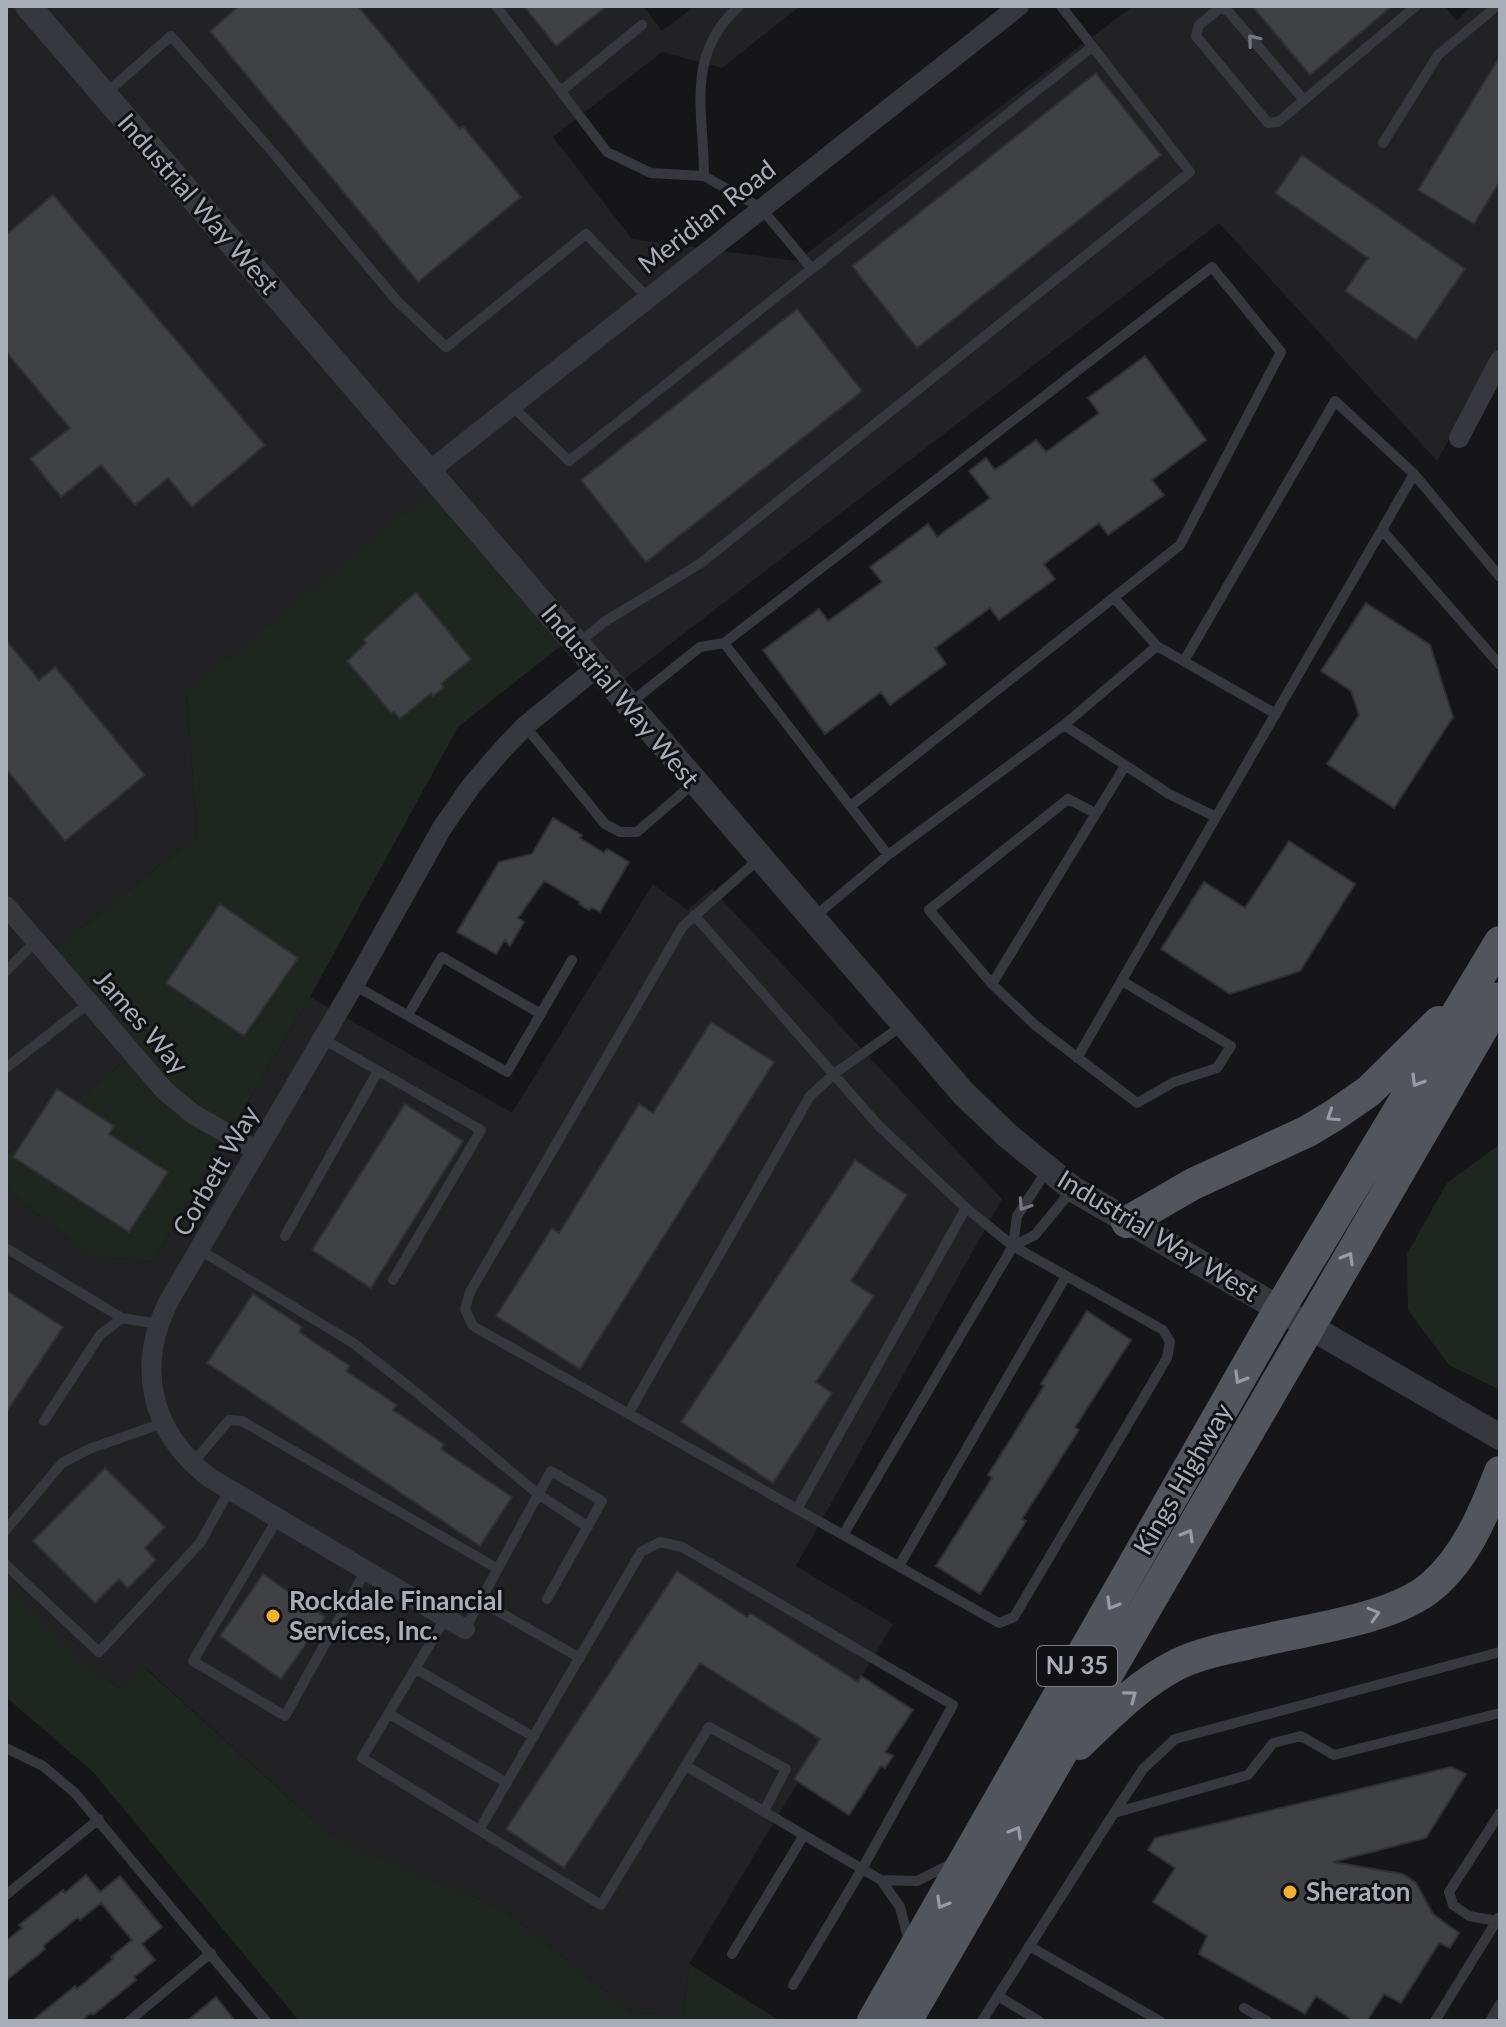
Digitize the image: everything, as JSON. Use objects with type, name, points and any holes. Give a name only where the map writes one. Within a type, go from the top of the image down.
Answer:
[{"type":"main road","name":"Kings Highway","points":[[913,2017],[1309,1326],[1486,994],[1500,942]]},
{"type":"main road","name":"Kings Highway","points":[[873,2021],[1279,1310],[1486,994]]},
{"type":"main road","points":[[1127,1222],[1193,1184],[1308,1131],[1336,1114],[1369,1091],[1486,994]]},
{"type":"main road","points":[[1053,1768],[1127,1698],[1178,1664],[1222,1649],[1374,1614],[1413,1599],[1431,1587],[1447,1570],[1491,1511],[1500,1472]]},
{"type":"street","name":"Meridian Road","points":[[429,471],[1019,6]]},
{"type":"street","name":"Industrial Way West","points":[[33,7],[104,95],[577,644],[595,669],[964,1094],[1073,1189],[1500,1437]]},
{"type":"street","points":[[1459,438],[1500,360]]},
{"type":"street","name":"Corbett Way","points":[[465,1629],[192,1464],[163,1423],[155,1401],[151,1355],[158,1324],[170,1299],[323,1039],[442,828],[471,786],[525,726],[595,669]]},
{"type":"street","name":"James Way","points":[[6,906],[180,1104],[256,1150]]},
{"type":"lane","points":[[496,6],[607,152],[651,173],[704,176],[761,208],[811,268]]},
{"type":"lane","points":[[704,176],[701,80],[719,25],[739,6]]},
{"type":"lane","points":[[577,644],[604,622],[701,563],[1190,172],[1061,6]]},
{"type":"lane","points":[[1304,100],[1228,11],[1220,8],[1199,25],[1196,36],[1268,123],[1278,122],[1416,6]]},
{"type":"lane","points":[[1383,143],[1438,55],[1497,6]]},
{"type":"lane","points":[[561,91],[642,25]]},
{"type":"lane","points":[[104,95],[171,36],[397,301],[446,347],[586,234],[647,297]]},
{"type":"lane","points":[[511,405],[569,461],[1092,47]]},
{"type":"lane","points":[[627,706],[700,647],[724,643],[1212,267],[1281,352],[1180,545],[852,805]]},
{"type":"lane","points":[[1184,661],[1335,401],[1414,474],[1500,577]]},
{"type":"lane","points":[[1077,1058],[1414,474]]},
{"type":"lane","points":[[1382,530],[1500,665]]},
{"type":"lane","points":[[1115,599],[1157,646],[1276,714]]},
{"type":"lane","points":[[724,643],[888,855]]},
{"type":"lane","points":[[812,919],[888,855],[1064,725],[1157,646]]},
{"type":"lane","points":[[1064,725],[1169,794],[1216,817]]},
{"type":"lane","points":[[525,726],[605,824],[620,832],[637,832],[694,783]]},
{"type":"lane","points":[[992,984],[1125,766]]},
{"type":"lane","points":[[1095,813],[1068,799],[929,910],[992,984],[1035,1025],[1137,1103],[1174,1082],[1217,1068],[1231,1046],[1122,981]]},
{"type":"lane","points":[[694,915],[879,1126],[966,1208],[1013,1246],[1163,1330],[1170,1342],[1167,1358],[1014,1617],[999,1623],[473,1326],[465,1309],[470,1292],[683,926],[694,915],[759,859]]},
{"type":"lane","points":[[6,971],[36,941]]},
{"type":"lane","points":[[408,1015],[442,957],[541,1014]]},
{"type":"lane","points":[[354,985],[507,1072],[572,960]]},
{"type":"lane","points":[[6,1068],[89,1003]]},
{"type":"lane","points":[[628,1414],[810,1096],[834,1074],[903,1025]]},
{"type":"lane","points":[[323,1039],[481,1130],[393,1280]]},
{"type":"lane","points":[[285,1236],[378,1071]]},
{"type":"lane","points":[[843,1535],[1013,1246],[1017,1216],[1048,1169]]},
{"type":"lane","points":[[1013,1246],[1035,1235],[1073,1189]]},
{"type":"lane","points":[[797,1509],[966,1208]]},
{"type":"lane","points":[[6,1248],[122,1318],[158,1324]]},
{"type":"lane","points":[[200,1250],[353,1343],[538,1494],[588,1527]]},
{"type":"lane","points":[[899,1566],[1066,1276]]},
{"type":"lane","points":[[44,1421],[100,1335],[122,1318]]},
{"type":"lane","points":[[192,1464],[229,1420],[242,1421],[498,1569]]},
{"type":"lane","points":[[6,1530],[62,1463],[89,1449],[163,1423]]},
{"type":"lane","points":[[465,1629],[551,1471],[602,1501],[547,1599]]},
{"type":"lane","points":[[6,1565],[99,1652],[200,1543],[230,1489]]},
{"type":"lane","points":[[278,1518],[193,1661],[285,1716],[366,1570]]},
{"type":"lane","points":[[479,1830],[641,1552],[660,1542],[682,1547],[953,1705],[793,1985]]},
{"type":"lane","points":[[480,1601],[580,1658]]},
{"type":"lane","points":[[446,1617],[362,1758],[601,1905],[709,1727],[786,1769],[764,1811]]},
{"type":"lane","points":[[982,2021],[1143,1769],[1175,1739],[1500,1652]]},
{"type":"lane","points":[[416,1669],[534,1737]]},
{"type":"lane","points":[[1114,1813],[1248,1775],[1273,1743],[1301,1736],[1334,1755],[1500,1713]]},
{"type":"lane","points":[[389,1714],[507,1783]]},
{"type":"lane","points":[[6,1748],[59,1777],[99,1819],[266,2021]]},
{"type":"lane","points":[[686,1766],[881,1880],[900,1907],[912,1956]]},
{"type":"lane","points":[[1435,2021],[1498,1918],[1469,1916],[1453,1905],[1449,1892],[1500,1813]]},
{"type":"lane","points":[[6,1895],[99,1819]]},
{"type":"lane","points":[[732,1954],[804,1835]]},
{"type":"lane","points":[[881,1880],[917,1881],[969,1855]]},
{"type":"lane","points":[[1029,1946],[1160,2021]]},
{"type":"lane","points":[[129,2021],[211,1953]]},
{"type":"lane","points":[[998,1996],[1039,2021]]},
{"type":"lane","points":[[1490,2021],[1500,2004]]},
{"type":"lane","points":[[1244,2008],[1267,2021]]},
{"type":"shaded area","points":[[6,6],[643,6],[662,31],[695,6],[800,6],[722,68],[662,52],[553,137],[632,239],[797,261],[1133,6],[1444,6],[1457,21],[1471,6],[1500,6],[1500,348],[1437,461],[1219,223],[609,691],[554,624],[187,693],[197,836],[45,957],[133,1055],[6,1155]]},
{"type":"shaded area","points":[[434,490],[567,641],[458,727],[310,997],[153,1261],[89,1256],[6,1188],[6,1155],[133,1055],[45,957],[197,836],[187,693]]},
{"type":"shaded area","points":[[653,884],[687,910],[712,889],[1002,1199],[796,1566],[893,1624],[689,1964],[684,2015],[633,2013],[503,1909],[331,1836],[147,1669],[119,1688],[83,1662],[6,1585],[6,1188],[89,1256],[153,1261],[310,997],[512,1113]]},
{"type":"shaded area","points":[[1500,1144],[1500,1390],[1449,1365],[1408,1310],[1407,1254],[1447,1183]]},
{"type":"shaded area","points":[[6,1585],[83,1662],[119,1688],[146,1669],[331,1836],[503,1909],[633,2013],[684,2015],[689,1964],[780,2021],[299,2021],[93,1772],[6,1697]]},
{"type":"building","points":[[239,6],[358,6],[521,197],[418,282],[210,31]]},
{"type":"building","points":[[524,6],[607,6],[556,46]]},
{"type":"building","points":[[1252,6],[1392,6],[1310,75]]},
{"type":"building","points":[[1500,56],[1500,181],[1474,224],[1418,190]]},
{"type":"building","points":[[1096,73],[1161,155],[917,348],[852,266]]},
{"type":"building","points":[[1302,155],[1465,269],[1416,340],[1345,291],[1368,258],[1275,193]]},
{"type":"building","points":[[53,195],[265,445],[192,507],[168,478],[135,505],[101,465],[61,497],[30,459],[70,428],[6,352],[6,235]]},
{"type":"building","points":[[797,309],[862,391],[646,562],[581,480]]},
{"type":"building","points":[[1145,356],[1206,440],[1152,480],[1164,495],[1108,535],[1099,523],[1044,564],[1055,579],[999,620],[990,608],[935,648],[946,664],[890,705],[881,692],[825,734],[763,650],[819,609],[828,621],[882,582],[870,567],[928,524],[937,537],[990,498],[969,471],[986,458],[995,470],[1036,440],[1046,452],[1099,413],[1088,398]]},
{"type":"building","points":[[416,592],[471,659],[441,684],[444,687],[433,696],[431,693],[400,719],[394,712],[392,714],[347,661],[366,643],[363,640]]},
{"type":"building","points":[[1366,603],[1430,645],[1453,717],[1394,808],[1327,764],[1359,715],[1351,691],[1321,671]]},
{"type":"building","points":[[6,640],[39,680],[55,667],[145,775],[65,841],[6,769]]},
{"type":"building","points":[[553,818],[604,853],[607,849],[629,862],[600,912],[591,907],[589,910],[544,881],[518,918],[524,922],[510,946],[505,940],[496,954],[457,932],[499,862],[532,854]]},
{"type":"building","points":[[1289,841],[1355,884],[1300,971],[1230,994],[1161,949],[1204,882],[1245,908]]},
{"type":"building","points":[[220,904],[298,958],[244,1036],[166,983]]},
{"type":"building","points":[[711,1022],[774,1062],[580,1369],[496,1316],[552,1228],[559,1233],[639,1104],[653,1113]]},
{"type":"building","points":[[57,1089],[114,1126],[109,1134],[168,1172],[129,1232],[13,1157]]},
{"type":"building","points":[[405,1104],[463,1141],[371,1288],[312,1250]]},
{"type":"building","points":[[855,1160],[907,1195],[851,1281],[874,1296],[816,1382],[832,1393],[773,1483],[681,1422]]},
{"type":"building","points":[[6,1290],[63,1327],[6,1413]]},
{"type":"building","points":[[253,1294],[302,1327],[299,1332],[350,1366],[346,1371],[397,1405],[393,1410],[444,1444],[441,1449],[512,1497],[480,1546],[207,1363]]},
{"type":"building","points":[[1087,1311],[1131,1340],[1075,1427],[1079,1430],[1022,1519],[1026,1521],[980,1594],[936,1566],[992,1478],[988,1475]]},
{"type":"building","points":[[105,1468],[165,1527],[145,1548],[156,1560],[128,1588],[119,1579],[95,1603],[33,1541]]},
{"type":"building","points":[[677,1571],[747,1617],[750,1613],[858,1682],[861,1676],[913,1710],[885,1752],[893,1756],[885,1768],[881,1766],[849,1815],[794,1779],[820,1739],[700,1663],[564,1868],[506,1829]]},
{"type":"building","points":[[263,1574],[325,1617],[281,1679],[220,1636]]},
{"type":"building","name":"Sheraton","points":[[1451,1767],[1466,1774],[1426,1838],[1333,1862],[1403,1874],[1416,1883],[1433,1914],[1459,1933],[1450,1948],[1439,1943],[1401,2003],[1384,1994],[1367,2021],[1354,2021],[1316,1996],[1305,2014],[1199,1954],[1207,1936],[1153,1902],[1175,1868],[1148,1850],[1155,1838]]},
{"type":"building","points":[[86,1875],[100,1892],[120,1876],[162,1927],[142,1944],[155,1960],[134,1977],[136,1980],[81,2021],[32,2021],[75,1986],[77,1989],[132,1940],[101,1903],[80,1920],[78,1917],[6,1981],[6,1941],[22,1928],[19,1925]]},
{"type":"building","points":[[216,1997],[235,2021],[187,2021]]},
{"type":"place","name":"Rockdale Financial Services, Inc.","points":[[273,1616]]},
{"type":"place","name":"Sheraton","points":[[1290,1892]]}]
